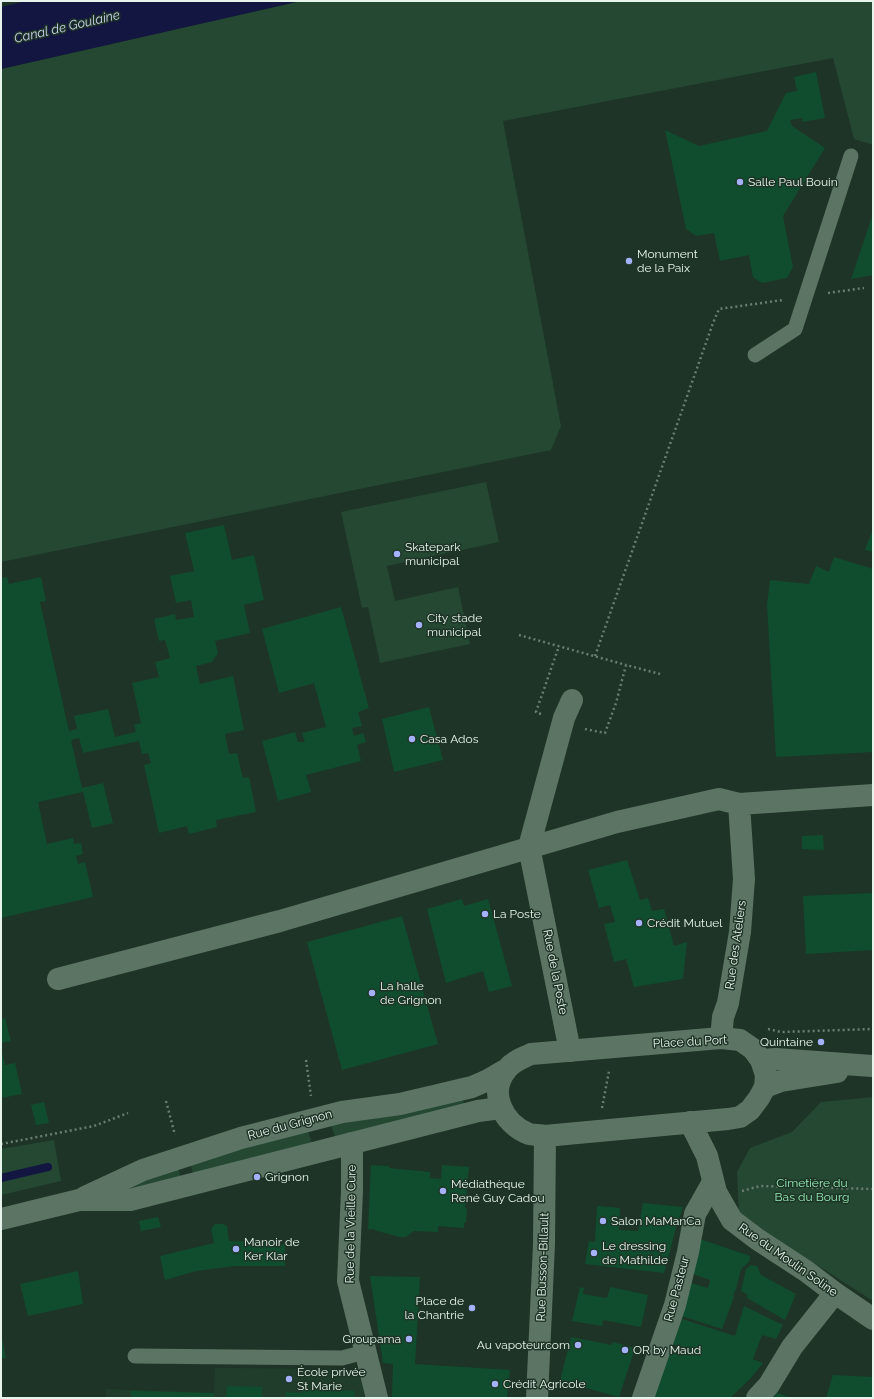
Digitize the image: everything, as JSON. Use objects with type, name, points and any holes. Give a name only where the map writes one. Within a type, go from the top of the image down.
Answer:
[{"type":"street","points":[[530,847],[564,718],[572,700]]},
{"type":"street","points":[[58,979],[280,921],[530,847],[617,822],[673,808],[719,799],[739,804],[873,795]]},
{"type":"street","name":"Rue des Ateliers","points":[[721,1038],[723,1017],[728,1003],[740,932],[744,879],[739,804]]},
{"type":"street","name":"Rue de la Poste","points":[[530,847],[570,1051]]},
{"type":"street","name":"Place du Port","points":[[721,1038],[740,1040],[753,1049],[761,1060],[766,1074],[765,1086],[759,1098],[750,1110],[740,1117],[728,1120],[690,1122],[545,1136],[530,1134],[519,1128],[509,1120],[501,1108],[497,1098],[498,1084],[507,1069],[518,1060],[531,1054],[721,1038]]},
{"type":"street","points":[[761,1060],[776,1059],[873,1066]]},
{"type":"street","points":[[765,1086],[781,1081],[873,1066]]},
{"type":"street","name":"Rue du Grignon","points":[[1,1219],[79,1200],[142,1170],[241,1138],[342,1112],[400,1104],[472,1087],[507,1069]]},
{"type":"street","name":"Rue du Grignon","points":[[79,1200],[130,1200],[478,1111],[501,1108]]},
{"type":"street","name":"Rue du Moulin Soline","points":[[690,1122],[707,1156],[716,1192],[732,1220],[873,1319]]},
{"type":"street","name":"Rue Busson-Billault","points":[[537,1398],[544,1244],[545,1136]]},
{"type":"street","name":"Rue de la Vieille Cure","points":[[352,1143],[352,1191],[348,1281],[377,1398]]},
{"type":"street","name":"Rue Pasteur","points":[[643,1398],[675,1305],[688,1252],[695,1214],[713,1182]]},
{"type":"street","points":[[757,1398],[769,1385],[792,1347],[834,1293]]},
{"type":"lane","points":[[756,355],[795,329],[851,156]]},
{"type":"lane","points":[[135,1356],[342,1358],[365,1352]]},
{"type":"path","points":[[595,656],[719,309],[864,288]]},
{"type":"path","points":[[519,635],[626,665]]},
{"type":"path","points":[[766,1028],[781,1032],[873,1029]]},
{"type":"path","points":[[597,1131],[614,1047]]},
{"type":"path","points":[[1,1144],[94,1126],[128,1113]]},
{"type":"path","points":[[742,1191],[760,1186],[873,1189]]},
{"type":"shaded area","name":"École privée St Marie","points":[[215,1368],[362,1369],[367,1398],[106,1398],[106,1389],[214,1393]]},
{"type":"green space","points":[[301,1],[873,1],[873,145],[854,139],[833,58],[503,121],[561,426],[551,450],[1,562],[1,69]]},
{"type":"green space","name":"Skatepark municipal","points":[[486,482],[499,542],[387,566],[395,601],[458,587],[470,644],[380,663],[368,607],[362,608],[341,512]]},
{"type":"green space","points":[[461,1092],[464,1105],[450,1107],[335,1137],[331,1125]]},
{"type":"green space","name":"Cimetière du Bas du Bourg","points":[[873,1097],[873,1301],[739,1215],[737,1172],[750,1148],[792,1132],[821,1102]]},
{"type":"green space","points":[[308,1131],[312,1144],[194,1176],[190,1163]]},
{"type":"green space","points":[[54,1140],[61,1181],[1,1195],[1,1149]]},
{"type":"green space","points":[[178,1167],[181,1179],[122,1193],[139,1179]]},
{"type":"water","name":"Canal de Goulaine","points":[[26,1],[301,1],[1,69],[1,7]]},
{"type":"building","name":"Salle Paul Bouin","points":[[816,72],[825,118],[802,122],[802,118],[790,120],[792,126],[825,148],[783,216],[793,267],[787,278],[762,283],[753,277],[749,255],[720,261],[714,233],[696,236],[686,229],[665,130],[699,146],[767,131],[786,93],[797,91],[794,77]]},
{"type":"building","points":[[873,214],[873,275],[851,279]]},
{"type":"building","points":[[224,525],[232,560],[254,555],[264,600],[244,605],[250,633],[215,641],[218,653],[212,662],[196,666],[200,684],[233,676],[244,730],[225,734],[229,754],[237,753],[243,778],[249,777],[256,812],[216,820],[217,827],[189,834],[187,826],[159,833],[144,765],[151,763],[148,753],[142,754],[139,741],[83,753],[79,738],[71,740],[82,788],[103,783],[113,823],[92,828],[83,792],[38,802],[47,844],[73,838],[74,844],[81,843],[83,854],[76,856],[78,864],[85,862],[93,897],[1,918],[1,578],[7,577],[9,584],[41,577],[46,601],[40,602],[69,731],[77,729],[74,716],[108,709],[115,737],[136,732],[134,725],[141,723],[132,683],[159,677],[155,662],[170,658],[165,640],[159,641],[154,619],[175,614],[176,620],[194,617],[191,600],[176,603],[170,576],[194,571],[185,533]]},
{"type":"building","points":[[873,529],[873,552],[865,550]]},
{"type":"building","points":[[834,557],[873,569],[873,752],[776,757],[767,605],[770,580],[809,584],[816,566],[829,572]]},
{"type":"building","points":[[341,607],[369,708],[358,712],[362,726],[352,728],[354,736],[363,733],[366,742],[357,745],[361,761],[306,775],[311,792],[278,801],[262,741],[295,732],[298,742],[305,742],[302,733],[326,727],[314,683],[279,693],[262,629]]},
{"type":"building","name":"Casa Ados","points":[[429,707],[443,760],[394,772],[382,719]]},
{"type":"building","points":[[823,835],[824,850],[802,849],[802,836]]},
{"type":"building","name":"Crédit Mutuel","points":[[627,860],[640,900],[648,898],[652,911],[664,909],[674,946],[687,942],[683,979],[634,987],[626,959],[614,962],[604,924],[615,922],[610,905],[599,908],[588,870]]},
{"type":"building","points":[[873,893],[873,950],[806,954],[803,896]]},
{"type":"building","points":[[462,899],[464,906],[488,899],[512,986],[489,992],[483,971],[446,983],[427,909]]},
{"type":"building","name":"La halle de Grignon","points":[[402,916],[438,1044],[342,1070],[307,942]]},
{"type":"building","points":[[5,1018],[11,1041],[1,1043],[1,1019]]},
{"type":"building","points":[[1,1048],[5,1065],[15,1063],[22,1094],[1,1098]]},
{"type":"building","points":[[44,1102],[49,1123],[36,1125],[31,1105]]},
{"type":"building","points":[[371,1165],[430,1172],[430,1178],[441,1179],[442,1165],[469,1167],[465,1208],[467,1208],[466,1223],[464,1223],[464,1228],[438,1226],[438,1232],[414,1231],[406,1237],[399,1237],[374,1230],[375,1229],[368,1229]]},
{"type":"building","points":[[643,1203],[683,1207],[664,1273],[585,1264],[589,1241],[595,1242],[597,1206],[620,1208],[619,1230],[638,1231]]},
{"type":"building","points":[[158,1217],[161,1227],[141,1231],[139,1221]]},
{"type":"building","name":"Manoir de Ker Klar","points":[[215,1224],[223,1224],[227,1226],[229,1241],[272,1242],[285,1245],[285,1266],[235,1266],[196,1271],[165,1280],[160,1256],[214,1243],[211,1229]]},
{"type":"building","points":[[700,1239],[750,1256],[749,1262],[741,1269],[733,1295],[733,1300],[722,1329],[678,1315],[688,1282],[708,1288],[710,1280],[690,1273]]},
{"type":"building","points":[[751,1265],[757,1266],[761,1275],[796,1294],[785,1320],[747,1298],[748,1295],[741,1291],[746,1269]]},
{"type":"building","points":[[78,1271],[83,1304],[28,1316],[20,1284]]},
{"type":"building","points":[[370,1276],[420,1277],[415,1364],[510,1370],[507,1398],[392,1398],[393,1364],[383,1363]]},
{"type":"building","points":[[580,1287],[584,1288],[583,1294],[607,1298],[610,1287],[648,1295],[641,1327],[603,1320],[602,1326],[572,1321]]},
{"type":"building","points":[[744,1306],[783,1325],[776,1339],[762,1335],[753,1359],[763,1363],[750,1379],[730,1398],[651,1398],[666,1351],[682,1356],[685,1348],[668,1343],[676,1317],[735,1336]]},
{"type":"building","points":[[1,1333],[6,1358],[1,1359]]},
{"type":"building","points":[[571,1337],[612,1345],[613,1342],[635,1348],[619,1397],[560,1381]]},
{"type":"building","points":[[833,1375],[873,1377],[873,1398],[826,1398]]},
{"type":"building","points":[[227,1386],[262,1387],[262,1398],[226,1398]]},
{"type":"building","points":[[303,1390],[354,1391],[354,1398],[286,1398],[286,1392],[302,1393]]},
{"type":"building","points":[[131,1391],[214,1393],[214,1398],[131,1398]]},
{"type":"building","points":[[777,1393],[792,1398],[773,1398]]},
{"type":"waterway","points":[[1,1178],[48,1167]]},
{"type":"place","name":"Salle Paul Bouin","points":[[740,182]]},
{"type":"place","name":"Monument de la Paix","points":[[629,261]]},
{"type":"place","name":"Skatepark municipal","points":[[397,554]]},
{"type":"place","name":"City stade municipal","points":[[419,625]]},
{"type":"place","name":"Casa Ados","points":[[412,739]]},
{"type":"place","name":"La Poste","points":[[485,914]]},
{"type":"place","name":"Crédit Mutuel","points":[[639,923]]},
{"type":"place","name":"La halle de Grignon","points":[[372,993]]},
{"type":"place","name":"Quintaine","points":[[821,1042]]},
{"type":"place","name":"Grignon","points":[[257,1177]]},
{"type":"place","name":"Médiathèque René Guy Cadou","points":[[443,1191]]},
{"type":"place","name":"Salon MaManCa","points":[[603,1221]]},
{"type":"place","name":"Manoir de Ker Klar","points":[[236,1249]]},
{"type":"place","name":"Le dressing de Mathilde","points":[[594,1253]]},
{"type":"place","name":"Place de la Chantrie","points":[[472,1308]]},
{"type":"place","name":"Groupama","points":[[409,1339]]},
{"type":"place","name":"Au vapoteur.com","points":[[578,1345]]},
{"type":"place","name":"OR by Maud","points":[[625,1350]]},
{"type":"place","name":"École privée St Marie","points":[[289,1379]]},
{"type":"place","name":"Crédit Agricole","points":[[495,1384]]}]
